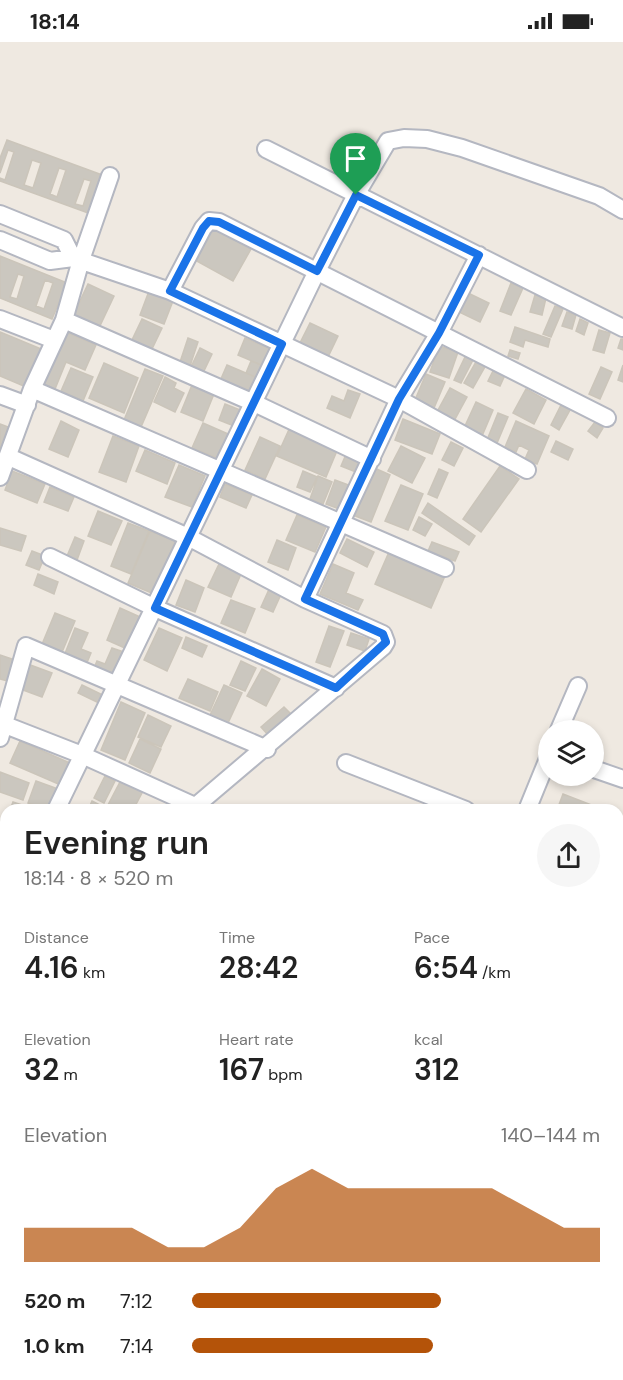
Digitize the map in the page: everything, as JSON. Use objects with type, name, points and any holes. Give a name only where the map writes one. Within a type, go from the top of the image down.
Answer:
[{"type":"street","points":[[60,804],[317,271],[356,195],[388,141],[404,138],[427,139],[529,169],[599,196],[623,210]]},
{"type":"street","points":[[266,148],[623,327]]},
{"type":"street","points":[[0,477],[32,389],[64,320],[77,259],[110,176]]},
{"type":"street","points":[[0,214],[64,240],[77,259]]},
{"type":"street","points":[[170,291],[203,228],[209,221],[219,222],[607,418]]},
{"type":"street","points":[[0,240],[50,261],[77,259],[170,291],[399,399],[527,470]]},
{"type":"street","points":[[305,599],[399,399],[439,333],[479,255]]},
{"type":"street","points":[[0,319],[54,340]]},
{"type":"street","points":[[64,320],[254,403],[372,459]]},
{"type":"street","points":[[32,389],[341,525],[445,568]]},
{"type":"street","points":[[0,395],[27,405]]},
{"type":"street","points":[[9,457],[188,537],[305,599],[383,634],[386,642],[336,688],[198,804]]},
{"type":"street","points":[[50,557],[155,608],[336,688]]},
{"type":"street","points":[[185,804],[82,755],[2,729],[26,646],[267,748]]},
{"type":"street","points":[[564,720],[578,687]]},
{"type":"street","points":[[346,763],[451,804]]},
{"type":"street","points":[[604,772],[623,779]]},
{"type":"street","points":[[529,804],[538,782]]},
{"type":"building","points":[[7,140],[105,176],[91,214],[0,181],[0,178],[5,180],[14,152],[8,150],[0,173],[0,158]],"holes":[[[32,160],[41,163],[33,188],[24,185]],[[59,168],[66,170],[57,197],[50,194]],[[84,179],[91,181],[83,206],[75,204]]]},
{"type":"building","points":[[210,227],[251,249],[233,281],[193,259]]},
{"type":"building","points":[[0,256],[67,283],[52,319],[0,298]]},
{"type":"building","points":[[18,274],[24,276],[17,299],[10,297]]},
{"type":"building","points":[[45,280],[53,283],[44,309],[36,306]]},
{"type":"building","points":[[511,283],[523,288],[511,315],[500,311]]},
{"type":"building","points":[[88,284],[114,296],[98,330],[72,318]]},
{"type":"building","points":[[149,291],[173,301],[164,324],[140,315]]},
{"type":"building","points":[[468,293],[489,303],[480,322],[459,312]]},
{"type":"building","points":[[535,295],[546,298],[542,315],[530,312]]},
{"type":"building","points":[[555,306],[563,309],[551,337],[543,334]]},
{"type":"building","points":[[567,312],[576,315],[572,329],[562,326]]},
{"type":"building","points":[[142,319],[162,328],[152,349],[132,340]]},
{"type":"building","points":[[580,319],[588,323],[584,335],[576,331]]},
{"type":"building","points":[[310,323],[338,336],[328,357],[300,343]]},
{"type":"building","points":[[515,327],[550,339],[548,347],[525,340],[523,347],[510,342]]},
{"type":"building","points":[[599,330],[610,333],[604,353],[593,350]]},
{"type":"building","points":[[0,332],[41,349],[26,387],[0,376]]},
{"type":"building","points":[[66,332],[96,345],[85,370],[66,362],[55,389],[44,384]]},
{"type":"building","points":[[188,338],[198,342],[190,366],[180,362]]},
{"type":"building","points":[[245,338],[275,351],[268,368],[238,355]]},
{"type":"building","points":[[623,339],[623,350],[618,348]]},
{"type":"building","points":[[439,346],[458,352],[449,378],[430,372]]},
{"type":"building","points":[[200,348],[212,354],[203,373],[191,367]]},
{"type":"building","points":[[510,350],[520,353],[518,359],[508,356]]},
{"type":"building","points":[[465,357],[473,360],[461,383],[454,380]]},
{"type":"building","points":[[477,360],[486,365],[473,388],[464,383]]},
{"type":"building","points":[[251,361],[268,368],[262,380],[246,373]]},
{"type":"building","points":[[104,363],[138,378],[124,413],[89,398]]},
{"type":"building","points":[[227,365],[262,380],[255,396],[220,381]]},
{"type":"building","points":[[623,365],[623,382],[618,380]]},
{"type":"building","points":[[601,367],[612,372],[600,399],[589,394]]},
{"type":"building","points":[[71,368],[93,377],[83,401],[61,391]]},
{"type":"building","points":[[145,369],[163,376],[141,427],[124,420]]},
{"type":"building","points":[[493,371],[505,375],[500,386],[488,381]]},
{"type":"building","points":[[426,374],[445,382],[434,408],[415,400]]},
{"type":"building","points":[[165,377],[176,383],[174,388],[184,393],[175,412],[154,402]]},
{"type":"building","points":[[192,385],[214,394],[203,421],[181,412]]},
{"type":"building","points":[[450,388],[467,397],[454,421],[437,412]]},
{"type":"building","points":[[526,389],[546,400],[534,424],[513,413]]},
{"type":"building","points":[[348,390],[360,394],[350,418],[327,408],[332,396],[344,401]]},
{"type":"building","points":[[476,402],[493,410],[482,436],[464,428]]},
{"type":"building","points":[[225,404],[240,410],[234,426],[219,420]]},
{"type":"building","points":[[561,405],[570,410],[559,430],[551,425]]},
{"type":"building","points":[[498,413],[508,417],[497,443],[487,440]]},
{"type":"building","points":[[403,419],[440,434],[432,454],[395,440]]},
{"type":"building","points":[[61,421],[79,430],[68,457],[49,449]]},
{"type":"building","points":[[516,421],[549,436],[537,464],[525,459],[529,450],[519,445],[516,452],[505,447]]},
{"type":"building","points":[[595,422],[603,428],[597,438],[588,431]]},
{"type":"building","points":[[203,423],[228,434],[217,458],[192,448]]},
{"type":"building","points":[[0,424],[8,427],[0,449]]},
{"type":"building","points":[[291,425],[339,446],[326,477],[277,456]]},
{"type":"building","points":[[113,436],[139,446],[126,482],[99,472]]},
{"type":"building","points":[[260,437],[280,446],[265,479],[245,470]]},
{"type":"building","points":[[556,441],[573,449],[568,460],[551,452]]},
{"type":"building","points":[[451,442],[463,448],[454,466],[442,460]]},
{"type":"building","points":[[401,446],[425,458],[412,483],[388,471]]},
{"type":"building","points":[[145,450],[175,463],[167,484],[136,471]]},
{"type":"building","points":[[347,452],[367,461],[361,474],[341,466]]},
{"type":"building","points":[[179,465],[205,476],[192,507],[165,497]]},
{"type":"building","points":[[370,466],[390,475],[371,522],[350,514]]},
{"type":"building","points":[[500,466],[519,479],[481,532],[463,519]]},
{"type":"building","points":[[439,469],[448,473],[437,498],[428,494]]},
{"type":"building","points":[[12,471],[45,484],[37,503],[5,490]]},
{"type":"building","points":[[303,471],[317,477],[310,492],[297,487]]},
{"type":"building","points":[[318,476],[332,482],[323,504],[310,499]]},
{"type":"building","points":[[335,480],[351,486],[342,510],[326,504]]},
{"type":"building","points":[[225,484],[252,495],[246,508],[220,497]]},
{"type":"building","points":[[401,485],[423,494],[408,530],[385,521]]},
{"type":"building","points":[[50,487],[74,497],[68,511],[44,502]]},
{"type":"building","points":[[428,503],[475,536],[469,545],[422,513]]},
{"type":"building","points":[[98,511],[122,521],[111,545],[88,536]]},
{"type":"building","points":[[297,515],[326,527],[315,552],[286,540]]},
{"type":"building","points":[[419,517],[432,524],[425,536],[413,530]]},
{"type":"building","points":[[128,523],[149,531],[131,574],[111,566]]},
{"type":"building","points":[[0,528],[26,536],[21,551],[0,545]]},
{"type":"building","points":[[150,531],[175,541],[154,594],[128,583]]},
{"type":"building","points":[[75,537],[84,541],[77,560],[67,556]]},
{"type":"building","points":[[347,539],[374,552],[367,567],[340,553]]},
{"type":"building","points":[[277,540],[296,548],[288,570],[268,562]]},
{"type":"building","points":[[432,542],[459,552],[455,561],[428,551]]},
{"type":"building","points":[[32,551],[45,556],[39,570],[26,565]]},
{"type":"building","points":[[389,552],[445,576],[431,608],[375,584]]},
{"type":"building","points":[[219,564],[241,574],[231,597],[208,587]]},
{"type":"building","points":[[333,564],[354,573],[346,593],[363,600],[358,610],[320,594]]},
{"type":"building","points":[[38,574],[58,582],[54,594],[34,585]]},
{"type":"building","points":[[186,580],[204,588],[195,612],[176,605]]},
{"type":"building","points":[[271,585],[283,590],[273,612],[261,607]]},
{"type":"building","points":[[231,600],[255,609],[245,633],[221,623]]},
{"type":"building","points":[[120,608],[140,617],[127,649],[107,640]]},
{"type":"building","points":[[55,613],[75,621],[60,657],[40,649]]},
{"type":"building","points":[[329,626],[344,631],[330,667],[316,662]]},
{"type":"building","points":[[75,628],[88,633],[81,649],[91,653],[86,665],[64,656]]},
{"type":"building","points":[[159,628],[182,638],[167,671],[144,660]]},
{"type":"building","points":[[351,633],[369,639],[365,651],[347,645]]},
{"type":"building","points":[[186,637],[207,646],[202,657],[182,648]]},
{"type":"building","points":[[112,648],[124,652],[114,676],[94,668],[97,661],[105,664]]},
{"type":"building","points":[[0,655],[15,660],[8,681],[0,679]]},
{"type":"building","points":[[241,661],[256,668],[245,691],[230,685]]},
{"type":"building","points":[[25,663],[52,673],[42,697],[15,687]]},
{"type":"building","points":[[262,669],[280,679],[266,706],[247,696]]},
{"type":"building","points":[[188,679],[218,692],[210,711],[179,698]]},
{"type":"building","points":[[82,685],[105,696],[101,704],[78,693]]},
{"type":"building","points":[[224,685],[242,693],[228,723],[210,715]]},
{"type":"building","points":[[121,702],[145,713],[125,760],[101,750]]},
{"type":"building","points":[[284,707],[291,714],[268,735],[261,727]]},
{"type":"building","points":[[148,715],[171,726],[161,747],[138,737]]},
{"type":"building","points":[[140,739],[161,749],[150,773],[129,763]]},
{"type":"building","points":[[20,741],[72,764],[63,786],[10,763]]},
{"type":"building","points":[[0,772],[29,783],[23,800],[0,792]]},
{"type":"building","points":[[105,776],[115,781],[104,803],[94,798]]},
{"type":"building","points":[[121,780],[143,791],[136,804],[109,804]]},
{"type":"building","points":[[36,781],[58,789],[52,804],[28,803]]},
{"type":"building","points":[[563,794],[589,804],[559,804]]},
{"type":"route","points":[[356,195],[479,255],[439,333],[399,399],[305,599],[383,634],[386,642],[336,688],[155,608],[282,344],[170,291],[203,228],[209,221],[219,222],[317,271],[356,195]]}]
